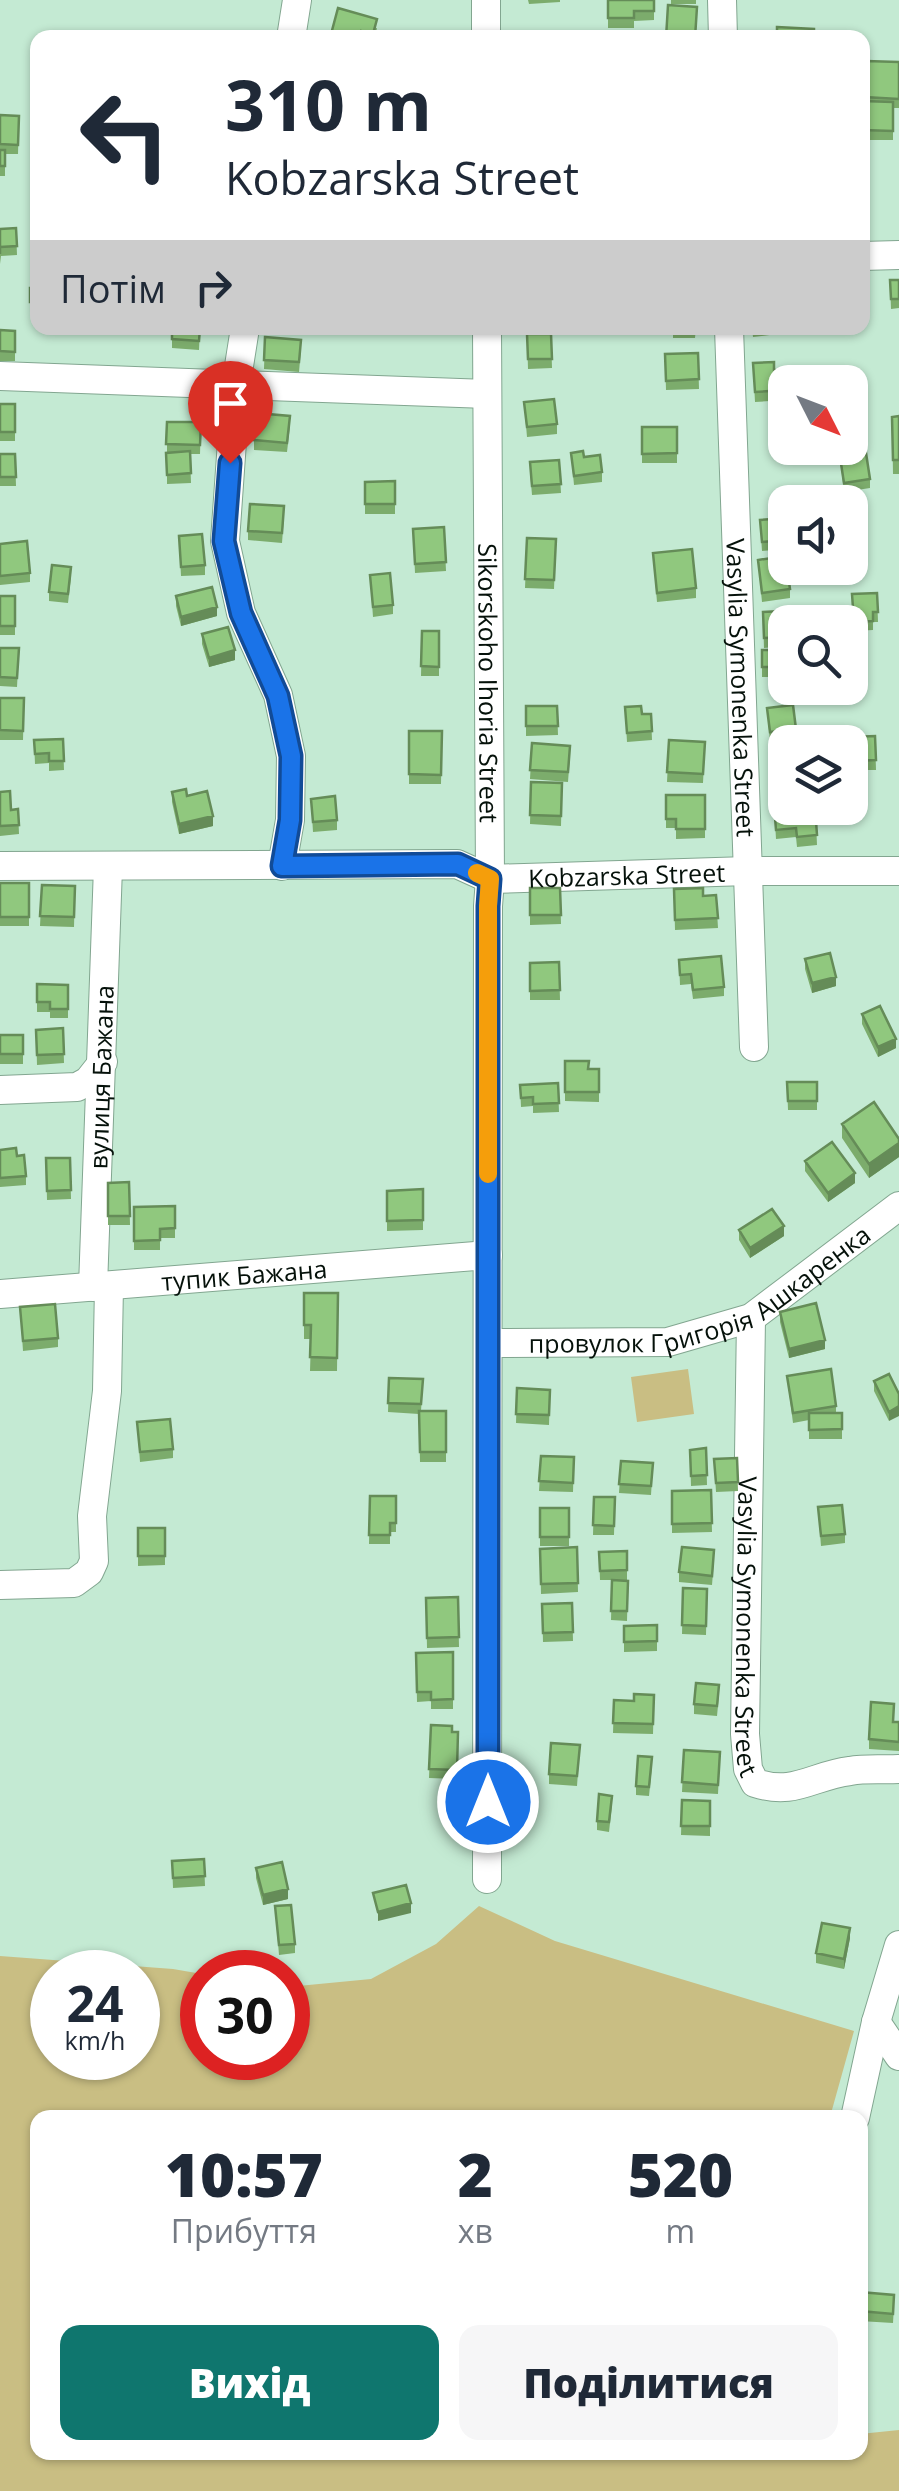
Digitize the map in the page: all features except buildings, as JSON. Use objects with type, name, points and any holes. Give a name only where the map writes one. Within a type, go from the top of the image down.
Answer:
[{"type":"street","points":[[292,30],[297,0]]},
{"type":"street","points":[[486,0],[486,30]]},
{"type":"street","points":[[722,0],[723,30]]},
{"type":"street","points":[[870,256],[899,255]]},
{"type":"street","points":[[244,335],[236,385],[224,541],[241,613],[278,696],[291,756],[290,820],[282,866]]},
{"type":"street","name":"Sikorskoho Ihoria Street","points":[[487,335],[487,1879]]},
{"type":"street","name":"Vasylia Symonenka Street","points":[[730,335],[754,1046]]},
{"type":"street","points":[[0,376],[487,394]]},
{"type":"street","name":"Kobzarska Street","points":[[0,866],[458,864],[490,879],[899,870]]},
{"type":"street","name":"вулиця Бажана","points":[[0,1585],[74,1583],[89,1572],[94,1560],[92,1516],[106,1391],[101,1287],[108,867]]},
{"type":"street","points":[[0,1090],[77,1087],[88,1081],[103,1062]]},
{"type":"street","name":"провулок Григорія Ашкаренка","points":[[488,1343],[668,1342],[751,1318],[899,1206]]},
{"type":"street","name":"тупик Бажана","points":[[0,1294],[488,1256]]},
{"type":"street","name":"Vasylia Symonenka Street","points":[[751,1318],[745,1734],[748,1768],[754,1783],[773,1789],[794,1788],[853,1770],[899,1769]]},
{"type":"street","points":[[857,2110],[876,2022],[899,1946]]},
{"type":"street","points":[[876,2022],[899,2056]]},
{"type":"shaded area","points":[[688,1369],[694,1414],[637,1422],[631,1377]]},
{"type":"shaded area","points":[[479,1906],[555,1941],[854,2031],[832,2110],[30,2110],[30,2460],[868,2460],[868,2433],[899,2430],[899,2491],[0,2491],[0,1956],[30,1958],[30,2080],[160,2080],[160,1968],[180,1970],[180,2080],[310,2080],[310,1985],[371,1979],[436,1944]]},
{"type":"slow traffic","points":[[477,873],[490,879],[488,1174]]},
{"type":"route","points":[[230,463],[224,541],[241,613],[278,696],[291,756],[290,820],[282,866],[458,864],[490,879],[488,1802]]}]
